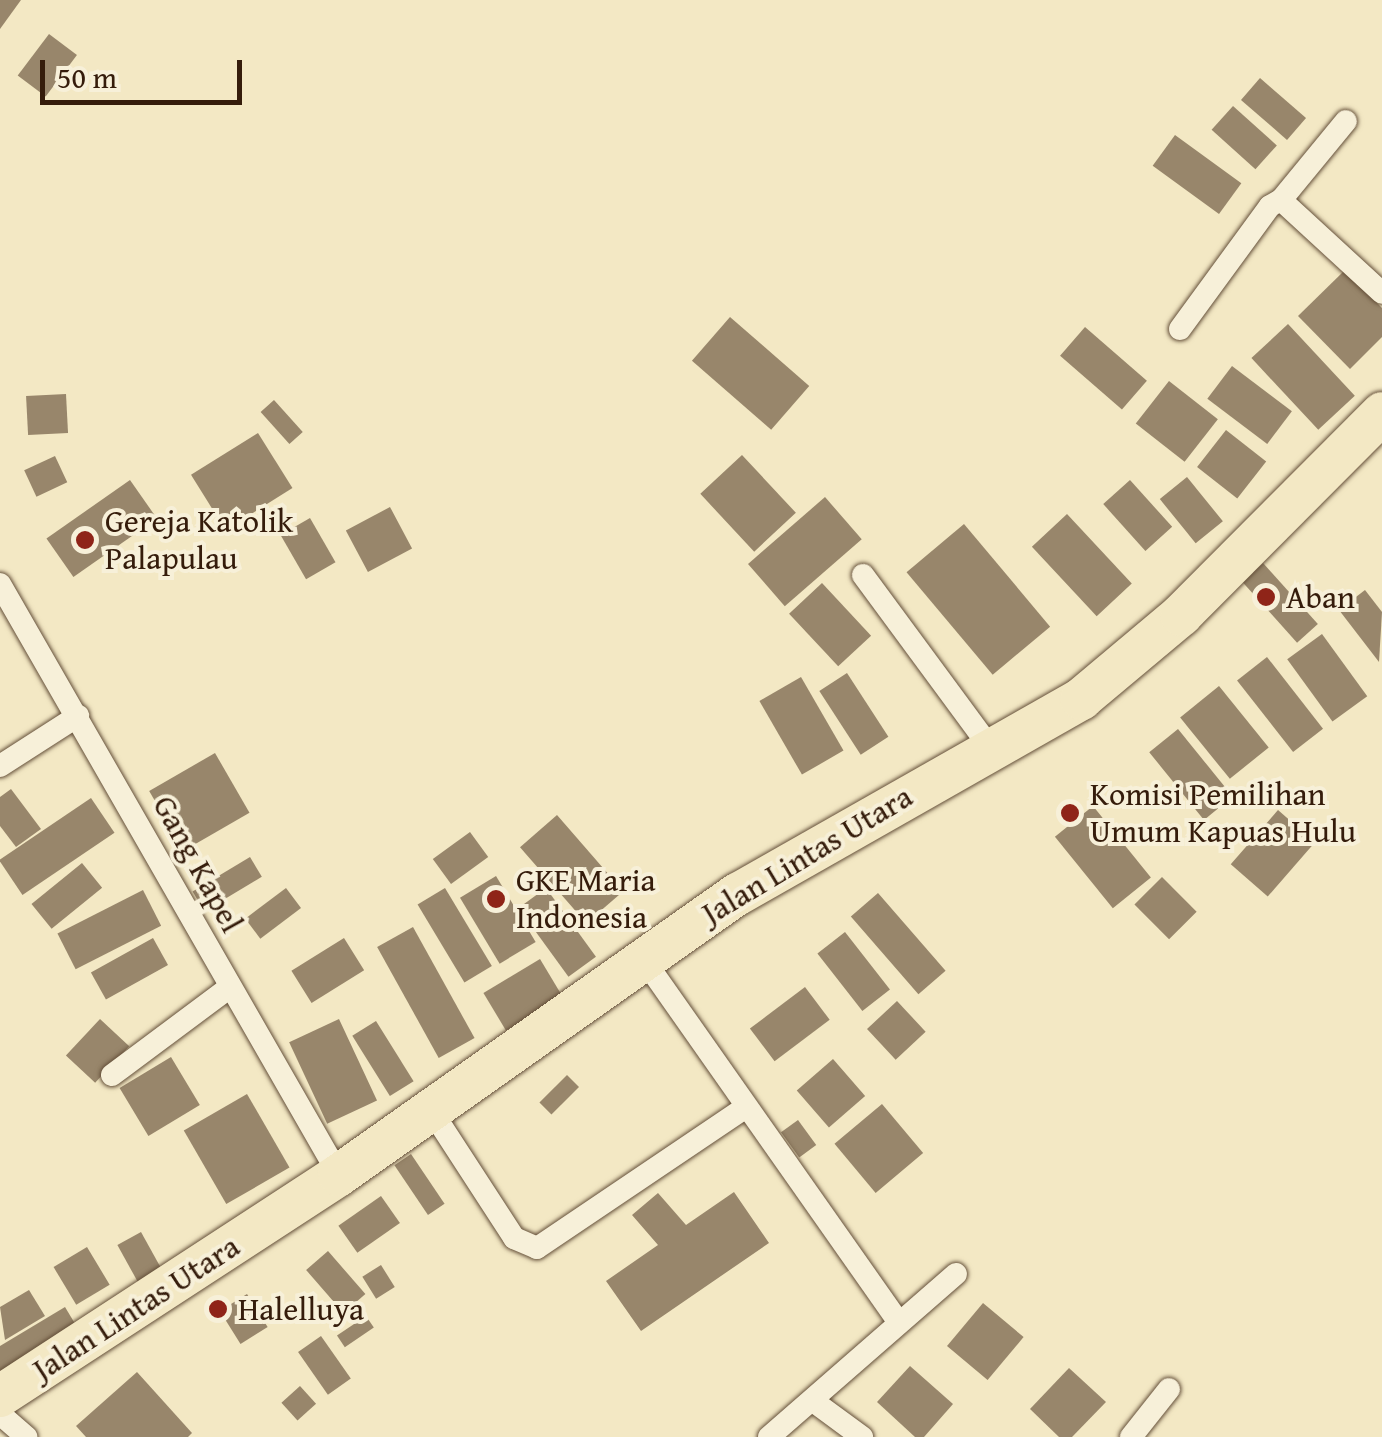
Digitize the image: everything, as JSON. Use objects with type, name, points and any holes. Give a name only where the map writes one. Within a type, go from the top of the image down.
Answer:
[{"type":"highway","name":"Jalan Lintas Utara","points":[[0,1396],[339,1175],[642,957],[804,851],[1081,699],[1128,665],[1382,413]]},
{"type":"street","points":[[1180,329],[1270,206],[1281,200],[1346,121]]},
{"type":"street","points":[[1281,200],[1382,293]]},
{"type":"street","points":[[863,575],[990,748]]},
{"type":"street","name":"Gang Kapel","points":[[0,584],[339,1175]]},
{"type":"street","points":[[0,766],[78,716]]},
{"type":"street","points":[[642,957],[897,1320]]},
{"type":"street","points":[[112,1074],[230,987]]},
{"type":"street","points":[[431,1110],[514,1238],[538,1248],[746,1107]]},
{"type":"street","points":[[770,1437],[814,1401],[897,1320],[956,1274]]},
{"type":"street","points":[[1132,1437],[1169,1389]]},
{"type":"street","points":[[814,1401],[862,1437]]},
{"type":"street","points":[[0,1414],[26,1437]]},
{"type":"building","points":[[0,0],[21,0],[0,29]]},
{"type":"building","points":[[49,34],[77,55],[46,97],[18,76]]},
{"type":"building","points":[[1260,78],[1306,118],[1287,140],[1241,100]]},
{"type":"building","points":[[1233,106],[1277,145],[1255,169],[1212,130]]},
{"type":"building","points":[[1175,135],[1241,183],[1219,214],[1153,166]]},
{"type":"building","points":[[1345,270],[1382,308],[1382,337],[1350,369],[1298,316]]},
{"type":"building","points":[[730,317],[809,386],[771,430],[692,361]]},
{"type":"building","points":[[1288,324],[1355,396],[1318,430],[1251,358]]},
{"type":"building","points":[[1085,327],[1147,381],[1122,409],[1060,356]]},
{"type":"building","points":[[1232,366],[1292,411],[1267,444],[1207,399]]},
{"type":"building","points":[[1169,381],[1218,419],[1185,462],[1136,424]]},
{"type":"building","points":[[66,394],[68,433],[28,435],[26,396]]},
{"type":"building","points":[[274,400],[303,432],[289,444],[261,412]]},
{"type":"building","points":[[1226,430],[1266,461],[1237,498],[1197,467]]},
{"type":"building","points":[[258,433],[292,488],[225,530],[191,475]]},
{"type":"building","points":[[742,455],[796,513],[754,552],[700,494]]},
{"type":"building","points":[[55,456],[67,482],[36,497],[24,470]]},
{"type":"building","points":[[1187,477],[1223,521],[1196,543],[1160,499]]},
{"type":"building","points":[[130,480],[157,519],[73,577],[46,539]]},
{"type":"building","points":[[1130,480],[1172,527],[1145,551],[1103,504]]},
{"type":"building","points":[[825,497],[862,539],[785,606],[748,564]]},
{"type":"building","points":[[390,507],[412,548],[368,572],[346,530]]},
{"type":"building","points":[[1067,514],[1132,583],[1097,616],[1032,547]]},
{"type":"building","points":[[310,518],[336,562],[306,579],[281,535]]},
{"type":"building","points":[[964,524],[1050,627],[993,675],[907,572]]},
{"type":"building","points":[[1263,563],[1318,624],[1297,643],[1242,582]]},
{"type":"building","points":[[822,583],[871,636],[838,666],[789,614]]},
{"type":"building","points":[[1365,590],[1382,612],[1379,662],[1339,610]]},
{"type":"building","points":[[1322,634],[1367,696],[1332,722],[1287,659]]},
{"type":"building","points":[[1267,657],[1323,729],[1293,752],[1237,680]]},
{"type":"building","points":[[847,673],[888,737],[861,755],[819,691]]},
{"type":"building","points":[[801,677],[844,751],[802,775],[759,701]]},
{"type":"building","points":[[1219,686],[1269,747],[1230,779],[1180,717]]},
{"type":"building","points":[[1178,729],[1233,797],[1204,820],[1149,752]]},
{"type":"building","points":[[215,753],[250,813],[184,851],[149,791]]},
{"type":"building","points":[[11,789],[41,829],[16,847],[0,826],[0,797]]},
{"type":"building","points":[[91,798],[114,833],[22,895],[0,859]]},
{"type":"building","points":[[1093,806],[1151,877],[1113,908],[1055,837]]},
{"type":"building","points":[[1278,810],[1315,842],[1268,896],[1231,864]]},
{"type":"building","points":[[557,815],[623,891],[586,923],[520,847]]},
{"type":"building","points":[[470,832],[488,857],[451,884],[433,859]]},
{"type":"building","points":[[250,857],[262,877],[204,911],[193,892]]},
{"type":"building","points":[[82,863],[102,888],[52,929],[31,904]]},
{"type":"building","points":[[496,876],[536,942],[500,964],[460,898]]},
{"type":"building","points":[[1162,877],[1197,912],[1169,939],[1134,905]]},
{"type":"building","points":[[286,888],[301,908],[260,939],[245,919]]},
{"type":"building","points":[[445,888],[492,966],[464,982],[418,904]]},
{"type":"building","points":[[546,888],[596,957],[568,977],[518,908]]},
{"type":"building","points":[[143,890],[161,926],[76,969],[57,934]]},
{"type":"building","points":[[878,893],[946,971],[918,994],[851,917]]},
{"type":"building","points":[[413,927],[475,1038],[439,1058],[377,947]]},
{"type":"building","points":[[845,932],[890,990],[862,1011],[817,954]]},
{"type":"building","points":[[153,938],[168,965],[106,1000],[91,972]]},
{"type":"building","points":[[344,938],[364,970],[312,1003],[291,971]]},
{"type":"building","points":[[540,959],[563,997],[506,1031],[483,993]]},
{"type":"building","points":[[805,987],[830,1020],[775,1061],[750,1029]]},
{"type":"building","points":[[897,1001],[926,1032],[896,1060],[867,1029]]},
{"type":"building","points":[[100,1019],[129,1046],[95,1083],[66,1056]]},
{"type":"building","points":[[339,1019],[377,1101],[327,1124],[289,1042]]},
{"type":"building","points":[[376,1021],[414,1081],[390,1096],[352,1036]]},
{"type":"building","points":[[171,1057],[200,1105],[148,1136],[120,1088]]},
{"type":"building","points":[[833,1059],[865,1096],[829,1127],[797,1090]]},
{"type":"building","points":[[567,1075],[579,1087],[551,1115],[539,1103]]},
{"type":"building","points":[[247,1094],[290,1168],[226,1204],[184,1130]]},
{"type":"building","points":[[882,1104],[923,1153],[876,1193],[835,1144]]},
{"type":"building","points":[[798,1120],[816,1145],[799,1157],[781,1132]]},
{"type":"building","points":[[411,1154],[445,1204],[428,1215],[394,1165]]},
{"type":"building","points":[[734,1192],[769,1243],[641,1331],[606,1281],[658,1245],[632,1215],[658,1193],[686,1225]]},
{"type":"building","points":[[381,1196],[400,1223],[357,1253],[338,1226]]},
{"type":"building","points":[[141,1232],[163,1272],[140,1285],[117,1245]]},
{"type":"building","points":[[87,1247],[110,1285],[76,1305],[54,1267]]},
{"type":"building","points":[[328,1251],[365,1294],[344,1313],[306,1270]]},
{"type":"building","points":[[381,1265],[395,1287],[376,1299],[362,1277]]},
{"type":"building","points":[[29,1290],[45,1316],[5,1340],[0,1307]]},
{"type":"building","points":[[247,1294],[268,1327],[241,1344],[220,1311]]},
{"type":"building","points":[[983,1303],[1024,1337],[988,1380],[947,1346]]},
{"type":"building","points":[[65,1307],[80,1332],[0,1380],[0,1346]]},
{"type":"building","points":[[366,1316],[374,1328],[345,1347],[337,1336]]},
{"type":"building","points":[[321,1336],[351,1379],[328,1395],[298,1352]]},
{"type":"building","points":[[910,1366],[953,1404],[924,1437],[915,1437],[877,1402]]},
{"type":"building","points":[[1069,1368],[1106,1402],[1072,1437],[1059,1437],[1030,1409]]},
{"type":"building","points":[[137,1372],[192,1433],[188,1437],[86,1437],[76,1426]]},
{"type":"building","points":[[300,1386],[316,1404],[297,1421],[281,1403]]},
{"type":"place","name":"Gereja Katolik Palapulau","points":[[85,540]]},
{"type":"place","name":"Aban","points":[[1266,597]]},
{"type":"place","name":"Komisi Pemilihan Umum Kapuas Hulu","points":[[1070,813]]},
{"type":"place","name":"GKE Maria Indonesia","points":[[496,899]]},
{"type":"place","name":"Halelluya","points":[[218,1309]]}]
